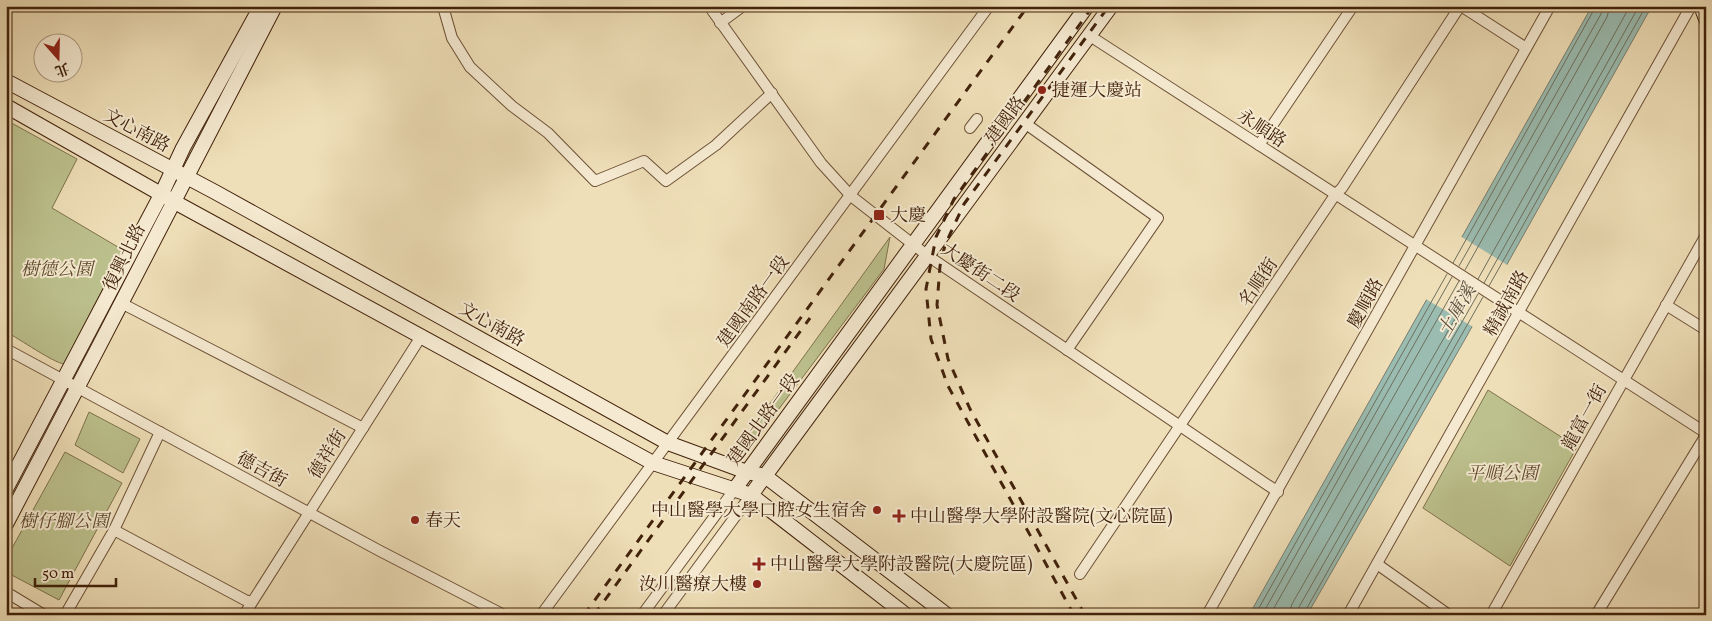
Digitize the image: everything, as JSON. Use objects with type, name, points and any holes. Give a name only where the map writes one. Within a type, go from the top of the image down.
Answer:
[{"type":"main road","name":"復興北路","points":[[6,489],[162,193],[172,170],[261,6]]},
{"type":"main road","name":"復興北路","points":[[6,524],[123,304],[185,177],[274,6]]},
{"type":"main road","name":"建國路","points":[[914,244],[1086,6]]},
{"type":"main road","name":"建國路","points":[[928,256],[1112,6]]},
{"type":"main road","points":[[1701,6],[1706,19]]},
{"type":"main road","name":"文心南路","points":[[6,81],[185,177],[668,443],[747,472],[765,476],[947,615]]},
{"type":"main road","points":[[6,106],[653,463],[752,495],[906,615]]},
{"type":"main road","name":"建國北路一段","points":[[734,490],[914,244]]},
{"type":"main road","name":"建國北路一段","points":[[752,495],[928,256]]},
{"type":"street","name":"大慶街二段","points":[[709,6],[821,163],[851,196],[928,256],[1278,492]]},
{"type":"street","points":[[720,23],[743,6]]},
{"type":"street","name":"建國南路一段","points":[[541,615],[989,6]]},
{"type":"street","points":[[1258,145],[1353,6]]},
{"type":"street","points":[[1460,6],[1526,48]]},
{"type":"street","name":"名順街","points":[[1080,574],[1182,426],[1335,195],[1342,188],[1460,6]]},
{"type":"street","name":"慶順路","points":[[1208,615],[1550,6]]},
{"type":"street","name":"精誠南路","points":[[1348,615],[1691,6]]},
{"type":"street","points":[[444,10],[452,38],[470,67],[512,106],[548,134],[595,181],[644,161],[666,181],[716,145],[772,93]]},
{"type":"street","name":"永順路","points":[[1090,36],[1519,313]]},
{"type":"street","points":[[1026,124],[1158,218],[1067,350]]},
{"type":"street","name":"龍富一街","points":[[1491,615],[1706,235]]},
{"type":"street","points":[[123,304],[362,428]]},
{"type":"street","points":[[1666,305],[1706,330]]},
{"type":"street","points":[[1519,313],[1706,434],[1596,615]]},
{"type":"street","name":"德祥街","points":[[244,615],[422,335]]},
{"type":"street","name":"德吉街","points":[[6,348],[309,513],[504,615]]},
{"type":"street","points":[[65,615],[114,530],[160,432]]},
{"type":"street","name":"建國北路一段","points":[[642,615],[734,490]]},
{"type":"street","name":"建國北路一段","points":[[663,615],[752,495]]},
{"type":"street","points":[[114,530],[252,602]]},
{"type":"street","points":[[1377,564],[1449,615]]},
{"type":"street","points":[[6,592],[44,615]]},
{"type":"green space","name":"樹德公園","points":[[6,120],[77,159],[52,208],[123,250],[64,364],[6,332]]},
{"type":"green space","points":[[890,237],[884,269],[742,458],[732,456]]},
{"type":"green space","name":"平順公園","points":[[1488,390],[1577,447],[1510,566],[1423,508]]},
{"type":"green space","points":[[89,412],[140,439],[123,473],[75,445]]},
{"type":"green space","name":"樹仔腳公園","points":[[65,452],[122,483],[59,600],[6,572],[6,559]]},
{"type":"water","name":"土庫溪","points":[[1592,6],[1652,6],[1464,341],[1307,615],[1249,615]]},
{"type":"pier","points":[[1460,236],[1509,266],[1475,328],[1424,298]]},
{"type":"railway","points":[[584,615],[1028,6]]},
{"type":"railway","points":[[1074,615],[948,386],[931,339],[926,289],[936,237],[954,199],[1093,6]]},
{"type":"railway","points":[[1085,615],[970,409],[948,359],[937,305],[940,266],[945,245],[964,204],[1109,6]]},
{"type":"railway","points":[[594,615],[810,318]]},
{"type":"place","name":"捷運大慶站","points":[[1042,90]]},
{"type":"place","name":"大慶","points":[[879,215]]},
{"type":"place","name":"中山醫學大學口腔女生宿舍","points":[[877,510]]},
{"type":"place","name":"中山醫學大學附設醫院(文心院區)","points":[[899,516]]},
{"type":"place","name":"春天","points":[[415,520]]},
{"type":"place","name":"中山醫學大學附設醫院(大慶院區)","points":[[759,564]]},
{"type":"place","name":"汝川醫療大樓","points":[[757,584]]}]
